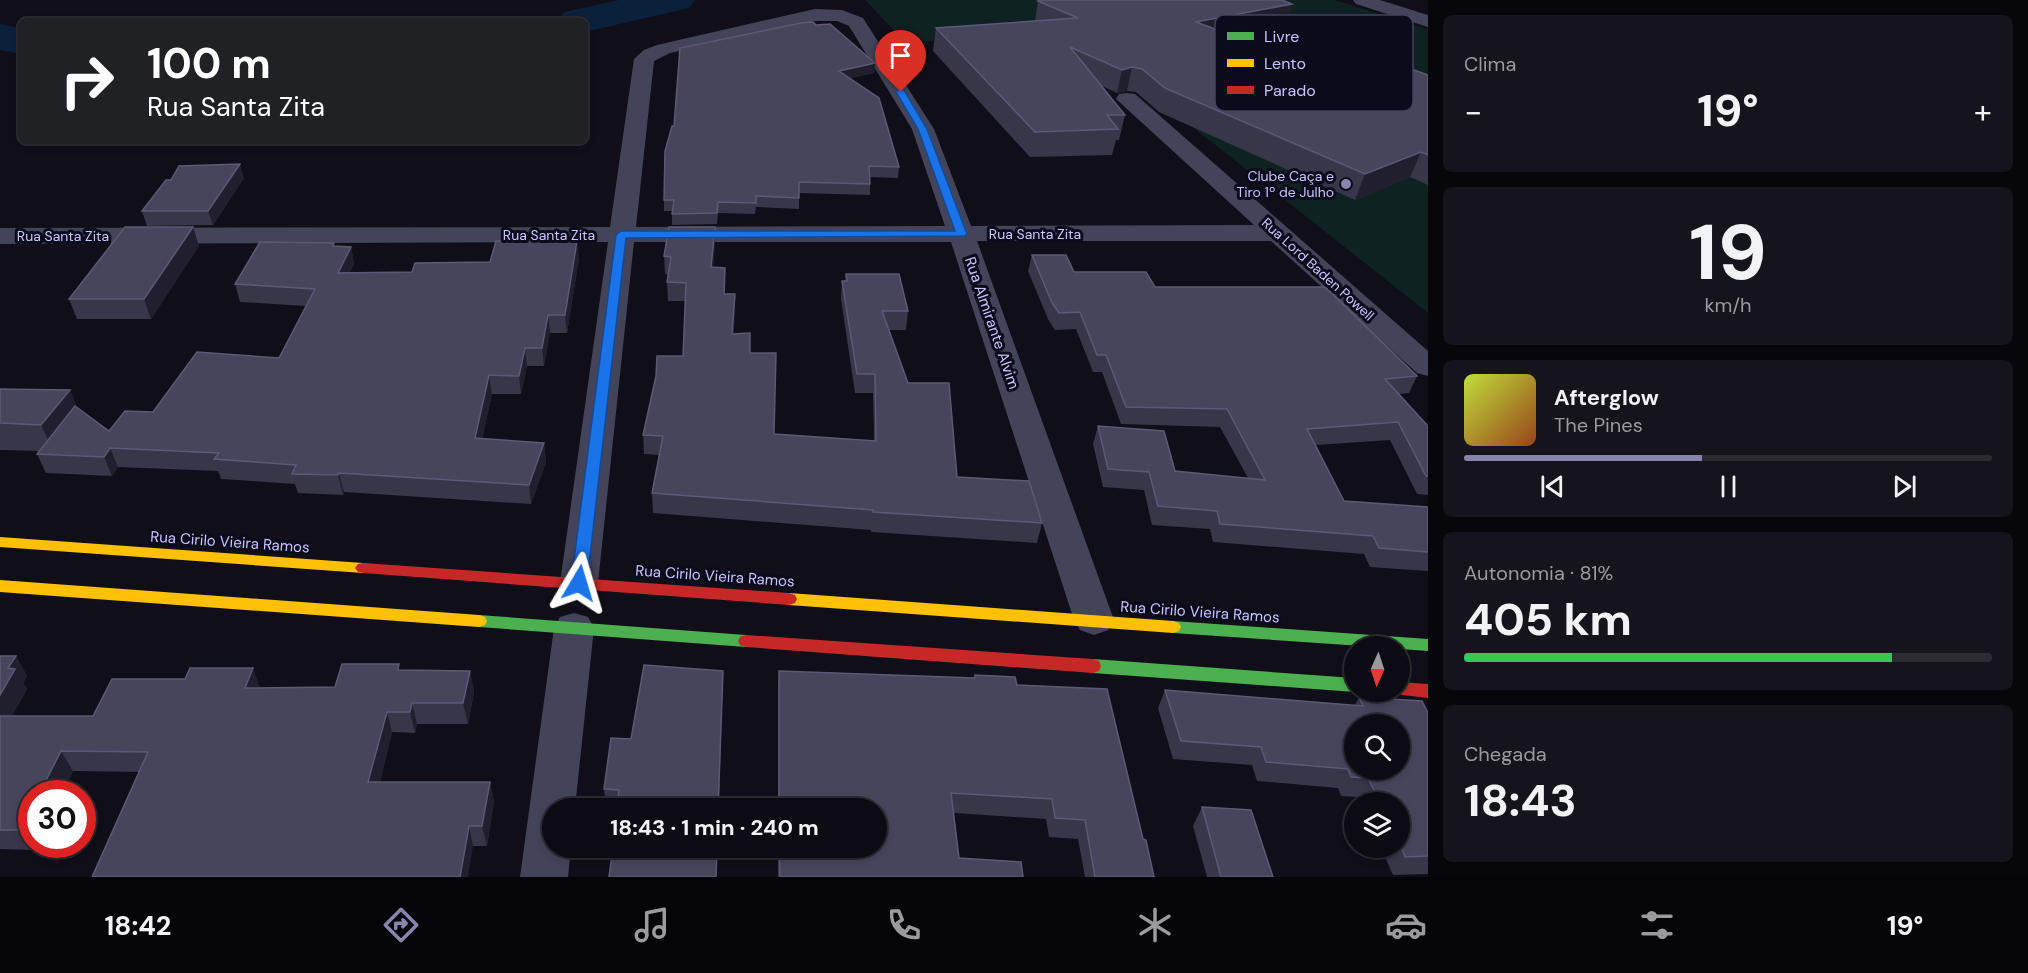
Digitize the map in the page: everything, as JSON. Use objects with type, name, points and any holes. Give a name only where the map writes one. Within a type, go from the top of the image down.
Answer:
[{"type":"main road","name":"Rua Cirilo Vieira Ramos","points":[[0,542],[1428,645]]},
{"type":"main road","points":[[0,586],[1344,684]]},
{"type":"main road","points":[[1410,690],[1428,691]]},
{"type":"street","points":[[1362,0],[1409,15]]},
{"type":"street","name":"Rua Almirante Alvim","points":[[621,235],[644,59],[664,49],[803,18],[840,15],[856,21],[923,129],[1094,620]]},
{"type":"street","points":[[1413,16],[1428,21]]},
{"type":"street","name":"Rua Lord Baden Powell","points":[[1127,99],[1428,367]]},
{"type":"street","name":"Rua Santa Zita","points":[[0,236],[1278,233]]},
{"type":"street","points":[[579,583],[621,235]]},
{"type":"street","points":[[553,798],[574,628]]},
{"type":"street","points":[[544,877],[546,858]]},
{"type":"green space","name":"Clube Caça e Tiro 1º de Julho","points":[[865,0],[1335,0],[1383,15],[1215,15],[1215,111],[1413,111],[1413,24],[1428,29],[1428,313],[1194,128],[1154,83],[991,38],[905,42]]},
{"type":"building","points":[[1282,0],[1292,4],[1233,15],[1215,15],[1215,18],[1196,22],[1215,29],[1215,110],[1165,88],[1142,69],[1132,67],[1122,70],[1070,47],[1125,115],[1107,115],[1118,129],[1035,132],[936,28],[1078,18],[1038,1]]},
{"type":"building","points":[[813,22],[816,25],[830,24],[875,63],[839,71],[879,98],[899,167],[869,166],[870,184],[799,182],[799,198],[756,196],[756,203],[718,202],[717,213],[672,214],[674,200],[664,200],[665,151],[672,126],[674,126],[680,48]]},
{"type":"building","points":[[1413,70],[1428,75],[1428,155],[1421,152],[1365,174],[1218,111],[1413,111]]},
{"type":"building","points":[[240,164],[208,211],[142,211],[166,180],[171,180],[179,166]]},
{"type":"building","points":[[125,227],[193,227],[144,299],[69,299]]},
{"type":"building","points":[[669,227],[715,227],[711,267],[725,268],[724,294],[735,294],[732,334],[750,333],[750,353],[776,353],[774,434],[876,441],[875,374],[857,374],[842,281],[847,281],[846,274],[899,274],[908,311],[882,311],[908,383],[949,383],[957,477],[1029,481],[1042,523],[873,512],[873,510],[652,493],[663,436],[643,435],[656,376],[657,356],[683,356],[686,283],[667,282],[671,257],[664,256]]},
{"type":"building","points":[[496,241],[577,241],[565,315],[548,315],[542,348],[525,348],[519,376],[489,375],[475,438],[544,443],[529,485],[339,473],[338,475],[292,474],[296,465],[214,459],[219,453],[110,448],[104,457],[37,454],[75,406],[109,431],[125,411],[153,412],[197,352],[279,358],[315,289],[235,284],[260,242],[334,243],[333,246],[351,247],[338,273],[412,272],[415,263],[490,262]]},
{"type":"building","points":[[1032,255],[1066,255],[1074,272],[1146,272],[1155,287],[1325,287],[1417,376],[1385,379],[1428,426],[1428,476],[1398,422],[1307,429],[1344,501],[1428,507],[1428,552],[1379,548],[1373,536],[1220,524],[1217,511],[1158,506],[1149,472],[1108,469],[1098,426],[1164,431],[1175,471],[1265,480],[1227,409],[1126,407],[1106,355],[1097,355],[1080,312],[1059,313],[1052,303]]},
{"type":"building","points":[[0,389],[70,390],[41,425],[0,423]]},
{"type":"building","points":[[0,656],[16,656],[8,668],[15,669],[0,695]]},
{"type":"building","points":[[342,664],[399,664],[398,670],[470,671],[463,703],[412,703],[410,712],[387,712],[368,782],[490,782],[482,826],[469,826],[460,877],[92,877],[148,752],[61,751],[46,780],[18,780],[18,830],[0,830],[0,716],[93,716],[112,679],[185,679],[190,668],[253,668],[245,688],[335,687]]},
{"type":"building","points":[[644,665],[723,671],[718,798],[618,798],[619,790],[604,789],[611,738],[631,739]]},
{"type":"building","points":[[779,671],[975,678],[975,675],[1015,677],[1017,685],[1107,689],[1154,877],[1095,877],[1085,820],[1055,818],[1052,799],[951,793],[959,858],[1021,862],[1023,877],[780,877],[779,858],[887,858],[887,798],[779,798]]},
{"type":"building","points":[[1165,690],[1363,706],[1361,702],[1422,701],[1428,713],[1428,856],[1410,857],[1410,792],[1375,792],[1369,780],[1410,780],[1410,714],[1344,714],[1344,769],[1266,762],[1261,747],[1181,741]]},
{"type":"building","points":[[1202,807],[1251,810],[1273,877],[1221,877]]},
{"type":"building","points":[[612,858],[717,858],[716,877],[609,877]]},
{"type":"waterway","points":[[588,19],[675,0]]},
{"type":"waterway","points":[[0,37],[18,40]]},
{"type":"traffic: fast","points":[[479,621],[746,641]]},
{"type":"traffic: fast","points":[[1173,627],[1428,645]]},
{"type":"traffic: fast","points":[[1093,666],[1344,684]]},
{"type":"traffic: slow","points":[[0,542],[363,568]]},
{"type":"traffic: slow","points":[[0,586],[479,621]]},
{"type":"traffic: slow","points":[[789,599],[1173,627]]},
{"type":"traffic: jam","points":[[363,568],[789,599]]},
{"type":"traffic: jam","points":[[746,641],[1093,666]]},
{"type":"traffic: jam","points":[[1410,690],[1428,691]]},
{"type":"place","name":"Clube Caça e Tiro 1º de Julho","points":[[1346,184]]},
{"type":"route","points":[[579,583],[621,235],[961,234],[923,129],[901,92]]}]
